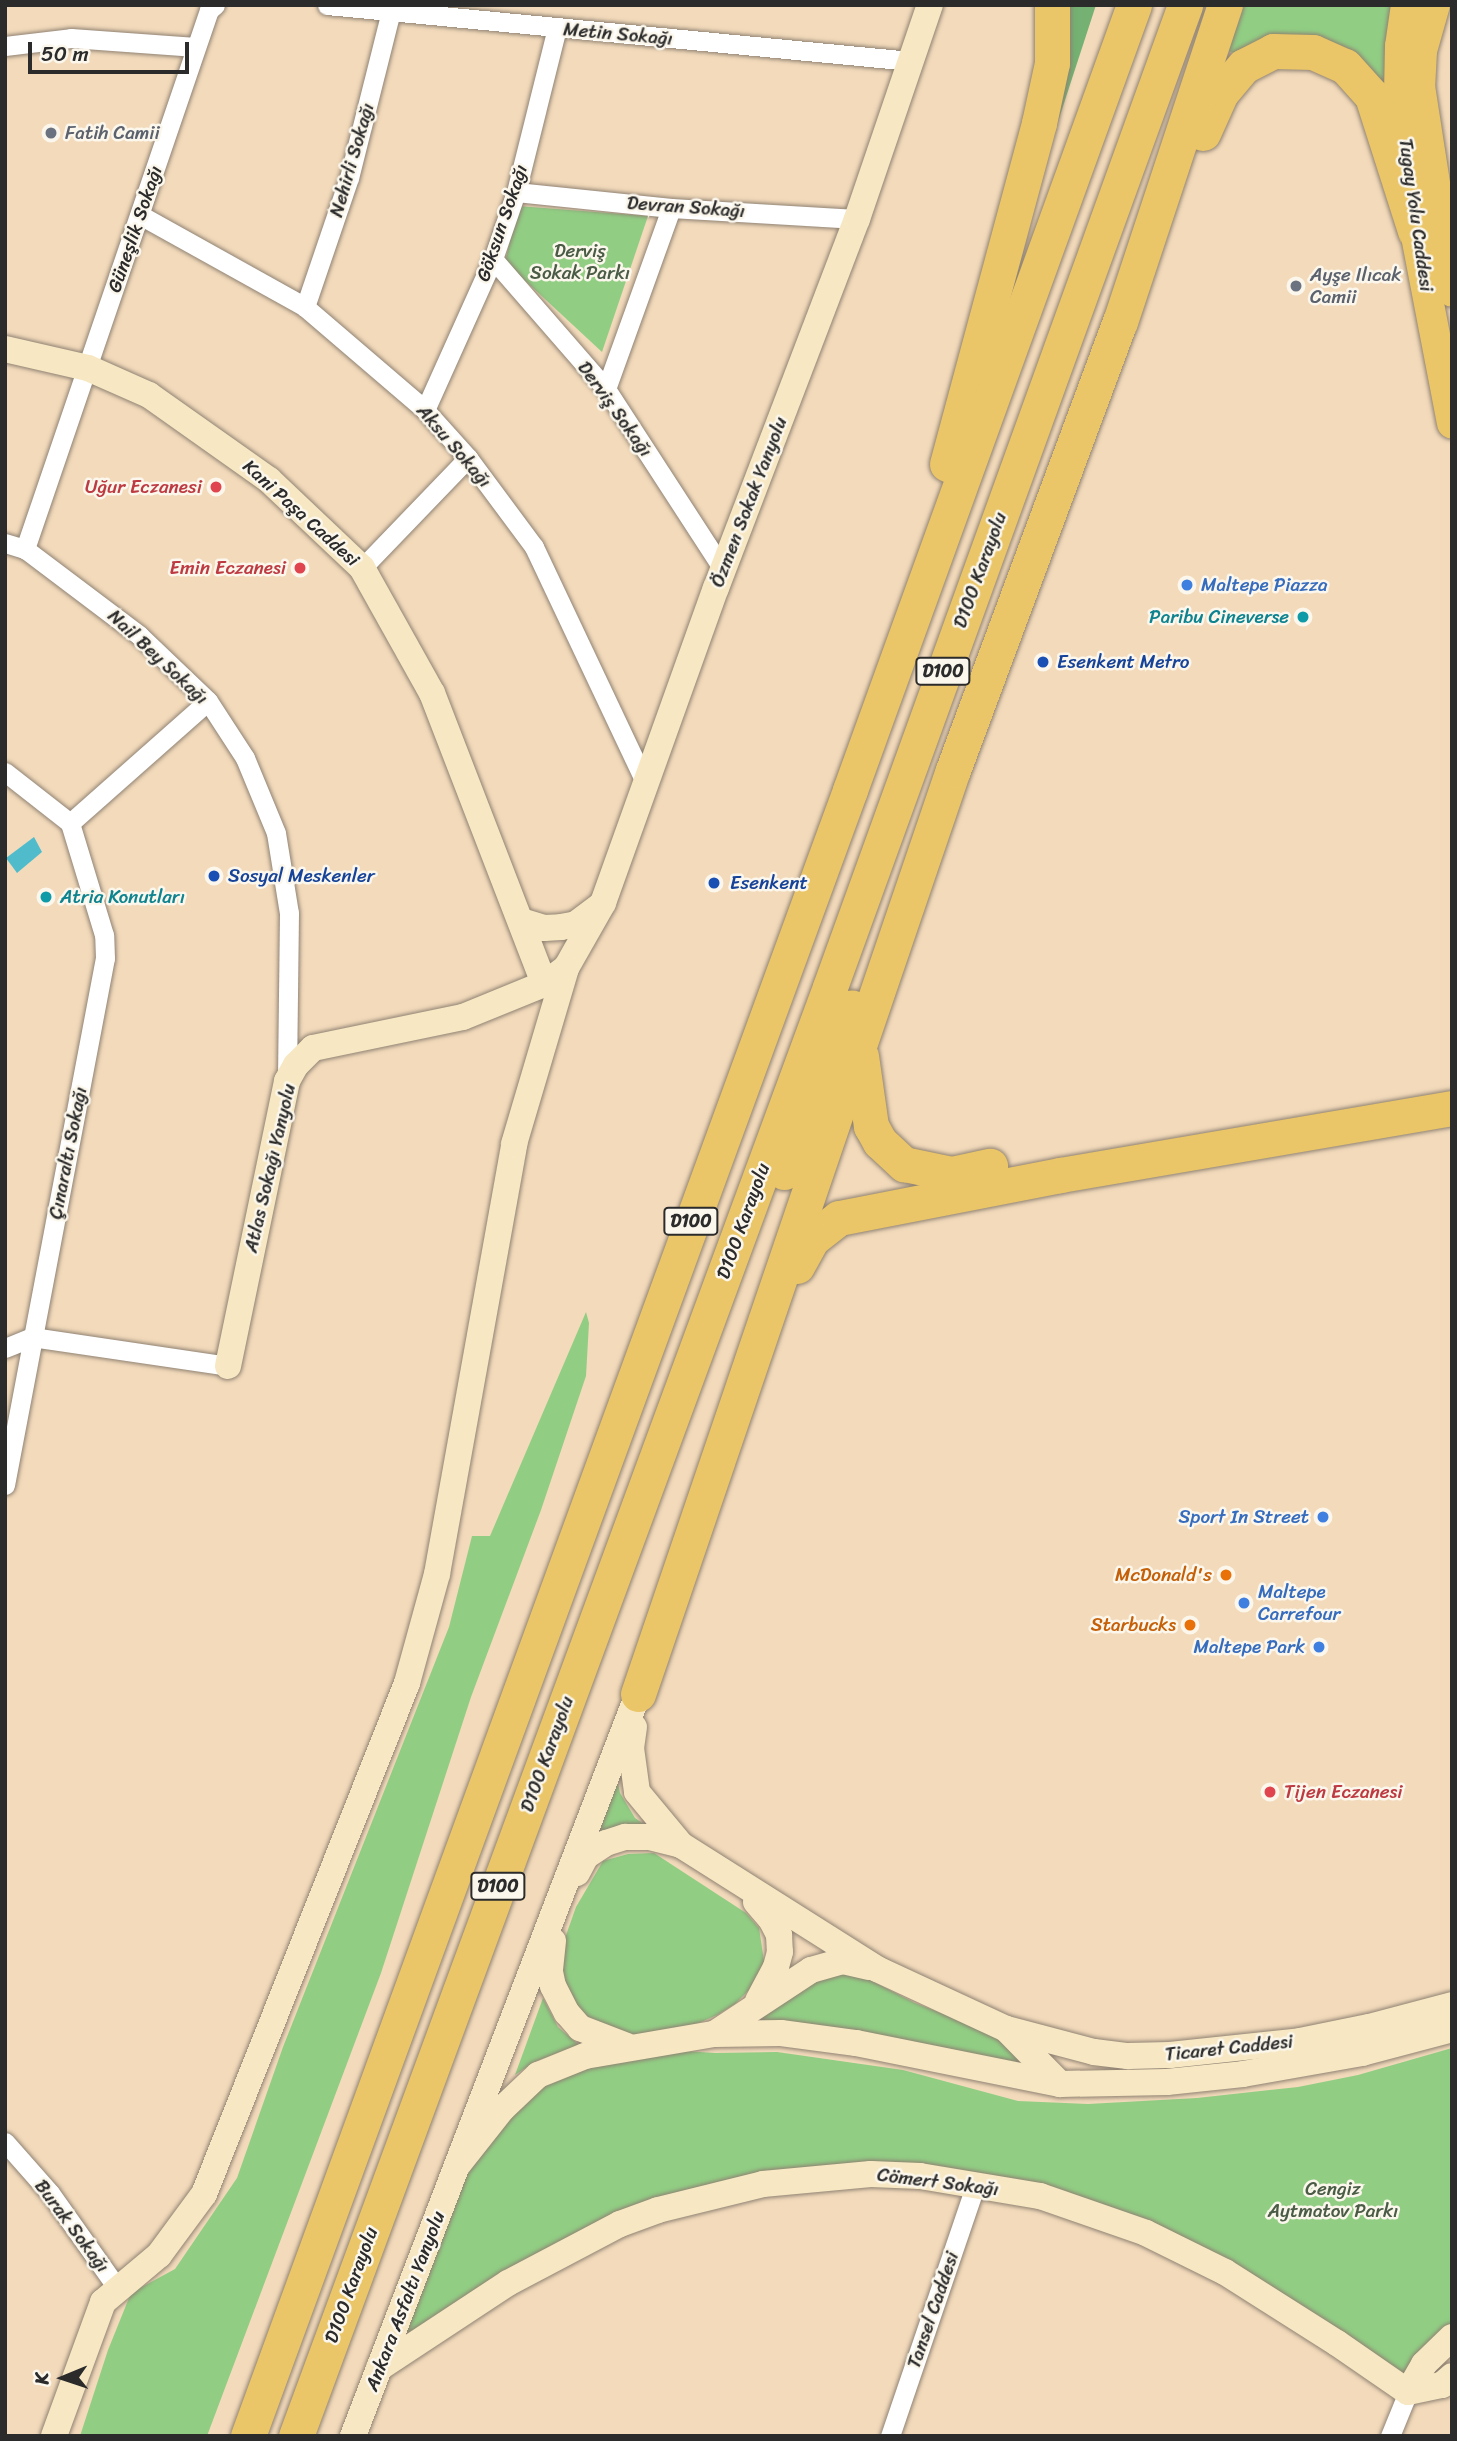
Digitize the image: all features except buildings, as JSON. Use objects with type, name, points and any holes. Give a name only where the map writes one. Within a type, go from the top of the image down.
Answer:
[{"type":"highway","points":[[915,610],[956,425],[1010,237],[1039,123],[1052,63],[1052,5]]},
{"type":"highway","name":"D100","points":[[248,2436],[1134,5]]},
{"type":"highway","name":"D100 Karayolu","points":[[296,2436],[1185,5]]},
{"type":"highway","points":[[639,1694],[860,1051],[953,770],[1120,322],[1226,5]]},
{"type":"highway","points":[[1199,88],[1232,5]]},
{"type":"highway","points":[[1120,322],[1221,93],[1244,66],[1273,51],[1313,52],[1345,66],[1372,96],[1415,230]]},
{"type":"highway","points":[[700,1337],[793,1154],[953,770]]},
{"type":"highway","points":[[860,1051],[871,1126],[880,1142],[904,1164],[951,1174],[1452,1083]]},
{"type":"highway","points":[[766,1325],[812,1239],[839,1218],[1060,1175],[1452,1108]]},
{"type":"main road","name":"Özmen Sokak Yanyolu","points":[[544,984],[566,968],[603,903],[723,569],[857,219],[930,5]]},
{"type":"main road","name":"Tugay Yolu Caddesi","points":[[1406,5],[1400,46],[1399,92],[1415,230],[1452,423]]},
{"type":"main road","name":"Tugay Yolu Caddesi","points":[[1435,5],[1422,51],[1420,86],[1452,292]]},
{"type":"main road","name":"Kani Paşa Caddesi","points":[[5,349],[88,368],[149,395],[269,480],[362,568],[432,693],[544,984]]},
{"type":"main road","points":[[522,921],[544,928],[576,924],[603,903]]},
{"type":"main road","points":[[54,2436],[107,2290],[159,2255],[204,2194],[407,1682],[437,1574],[514,1143],[566,968]]},
{"type":"main road","name":"Atlas Sokağı Yanyolu","points":[[228,1366],[287,1081],[296,1065],[313,1048],[463,1017],[544,984]]},
{"type":"main road","points":[[635,2048],[580,2028],[559,2001],[550,1972],[558,1905],[639,1694]]},
{"type":"main road","name":"Ticaret Caddesi","points":[[639,1694],[631,1748],[637,1792],[681,1845],[742,1887],[877,1969],[1006,2029],[1094,2052],[1128,2056],[1170,2055],[1300,2041],[1369,2027],[1452,2005]]},
{"type":"main road","points":[[558,1905],[586,1856],[606,1843],[625,1837],[649,1837],[681,1845]]},
{"type":"main road","name":"Ticaret Caddesi","points":[[742,1887],[771,1919],[779,1935],[776,1967],[757,2002]]},
{"type":"main road","name":"Ankara Asfaltı Yanyolu","points":[[353,2436],[558,1905]]},
{"type":"main road","name":"Ticaret Caddesi","points":[[713,2034],[757,2002],[811,1970],[844,1961],[877,1969]]},
{"type":"main road","name":"Ticaret Caddesi","points":[[1006,2029],[1060,2084]]},
{"type":"main road","name":"Ticaret Caddesi","points":[[457,2166],[502,2109],[538,2075],[585,2056],[713,2034],[781,2034],[856,2043],[1060,2084],[1167,2082],[1242,2074],[1362,2053],[1452,2029]]},
{"type":"main road","name":"Cömert Sokağı","points":[[379,2368],[508,2283],[587,2239],[658,2210],[763,2184],[841,2174],[903,2174],[1040,2196],[1146,2233],[1225,2273],[1337,2343],[1408,2392]]},
{"type":"main road","points":[[1408,2392],[1424,2364],[1452,2337]]},
{"type":"main road","points":[[1408,2392],[1442,2385],[1452,2376]]},
{"type":"street","name":"Metin Sokağı","points":[[327,5],[911,61]]},
{"type":"street","name":"Güneşlik Sokağı","points":[[88,368],[196,47],[212,7]]},
{"type":"street","name":"Nehirli Sokağı","points":[[305,307],[349,178],[391,11]]},
{"type":"street","name":"Göksun Sokağı","points":[[425,410],[493,260],[516,192],[557,28]]},
{"type":"street","points":[[5,46],[71,38],[196,47]]},
{"type":"street","name":"Devran Sokağı","points":[[516,192],[671,208],[857,219]]},
{"type":"street","points":[[606,390],[671,208]]},
{"type":"street","name":"Aksu Sokağı","points":[[140,215],[305,307],[425,410],[468,458],[534,547],[647,786]]},
{"type":"street","name":"Derviş Sokağı","points":[[493,260],[606,390],[723,569]]},
{"type":"street","points":[[25,549],[88,368]]},
{"type":"street","points":[[362,568],[468,458]]},
{"type":"street","name":"Nail Bey Sokağı","points":[[5,543],[25,549],[139,635],[208,701],[245,758],[276,833],[289,913],[287,1081]]},
{"type":"street","points":[[5,772],[70,823],[208,701]]},
{"type":"street","name":"Çınaraltı Sokağı","points":[[5,1485],[105,958],[104,935],[70,823]]},
{"type":"street","points":[[5,1348],[32,1337],[228,1366]]},
{"type":"street","name":"Burak Sokağı","points":[[5,2142],[50,2193],[107,2290]]},
{"type":"street","name":"Tansel Caddesi","points":[[890,2436],[976,2184]]},
{"type":"street","points":[[1390,2436],[1408,2392]]},
{"type":"green space","points":[[1066,5],[1096,5],[1036,189]]},
{"type":"green space","points":[[1241,5],[1396,5],[1388,96],[1350,55],[1238,55],[1224,49]]},
{"type":"green space","name":"Derviş Sokak Parkı","points":[[518,206],[648,216],[602,352],[505,262]]},
{"type":"green space","points":[[586,1312],[589,1323],[586,1376],[541,1510],[471,1697],[381,1973],[207,2436],[80,2436],[108,2350],[131,2293],[175,2269],[237,2178],[283,2047],[449,1627],[472,1536],[490,1536]]},
{"type":"green space","points":[[615,1768],[620,1793],[635,1818],[652,1830],[586,1847]]},
{"type":"green space","points":[[654,1853],[746,1913],[759,1928],[764,1961],[755,1984],[735,2004],[717,2015],[690,2027],[637,2035],[600,2027],[579,2017],[559,1977],[564,1941],[576,1907],[603,1861],[628,1854]]},
{"type":"green space","points":[[843,1972],[864,1977],[915,2003],[1003,2037],[1039,2070],[755,2023],[769,2008],[800,1986]]},
{"type":"green space","points":[[543,1998],[558,2027],[579,2045],[534,2062],[515,2075]]},
{"type":"green space","name":"Cengiz Aytmatov Parkı","points":[[635,2048],[715,2053],[777,2052],[903,2070],[1018,2101],[1088,2104],[1197,2098],[1298,2087],[1358,2075],[1452,2048],[1452,2337],[1408,2392],[1146,2233],[904,2171],[676,2206],[379,2368],[457,2166],[541,2077]]},
{"type":"water","points":[[34,837],[42,852],[17,873],[6,858]]},
{"type":"place","name":"Fatih Camii","points":[[51,133]]},
{"type":"place","name":"Ayşe Ilıcak Camii","points":[[1296,286]]},
{"type":"place","name":"Uğur Eczanesi","points":[[216,487]]},
{"type":"place","name":"Emin Eczanesi","points":[[300,568]]},
{"type":"place","name":"Maltepe Piazza","points":[[1187,585]]},
{"type":"place","name":"Paribu Cineverse","points":[[1303,617]]},
{"type":"place","name":"Esenkent Metro","points":[[1043,662]]},
{"type":"place","name":"Sosyal Meskenler","points":[[214,876]]},
{"type":"place","name":"Esenkent","points":[[714,883]]},
{"type":"place","name":"Atria Konutları","points":[[46,897]]},
{"type":"place","name":"Sport In Street","points":[[1323,1517]]},
{"type":"place","name":"McDonald's","points":[[1226,1575]]},
{"type":"place","name":"Maltepe Carrefour","points":[[1244,1603]]},
{"type":"place","name":"Starbucks","points":[[1190,1625]]},
{"type":"place","name":"Maltepe Park","points":[[1319,1647]]},
{"type":"place","name":"Tijen Eczanesi","points":[[1270,1792]]}]
